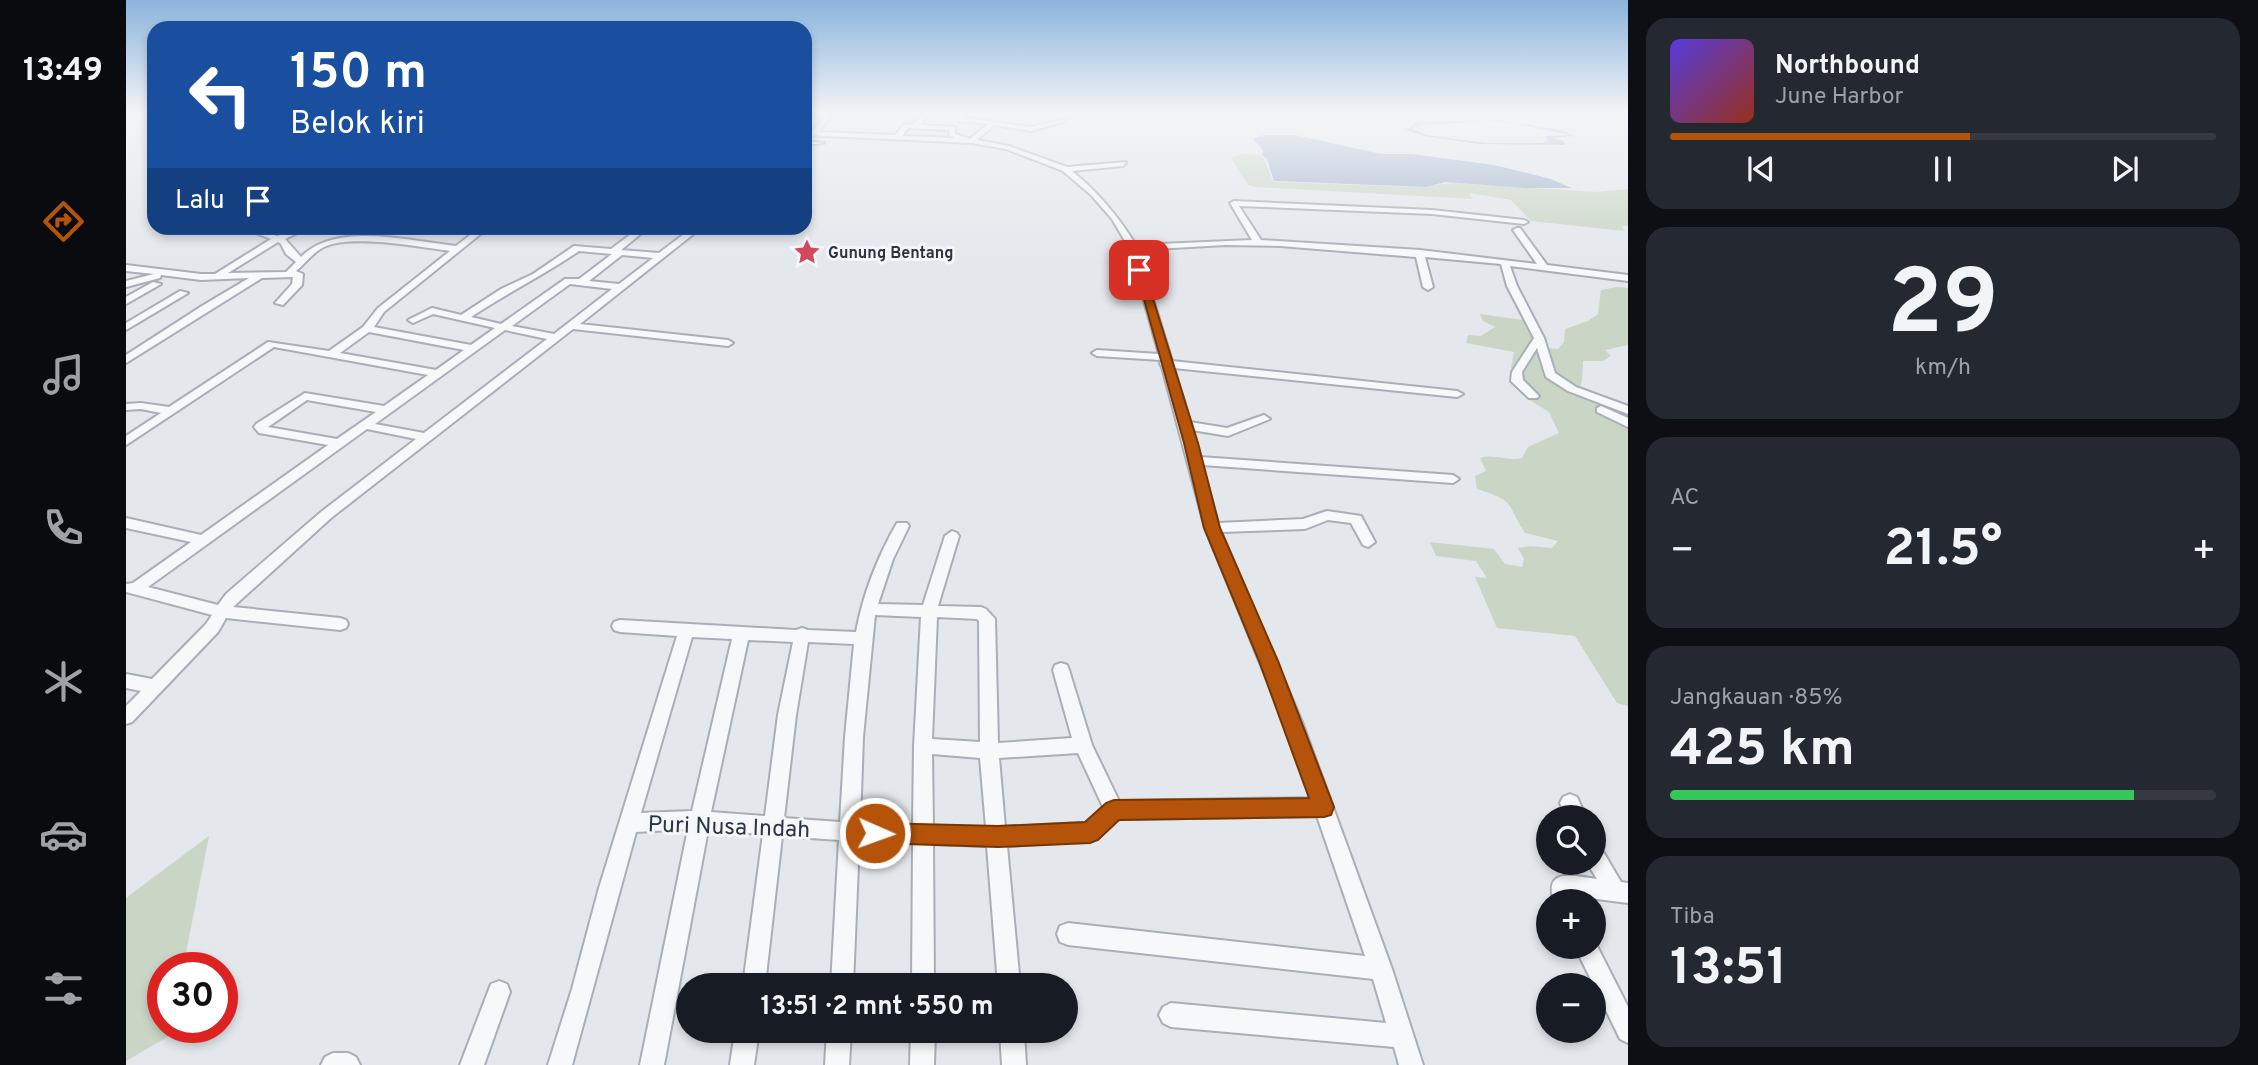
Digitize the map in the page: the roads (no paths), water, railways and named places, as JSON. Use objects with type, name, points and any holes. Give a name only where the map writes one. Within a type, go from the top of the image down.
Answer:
[{"type":"street","points":[[1050,163],[1066,170],[1094,193],[1115,218],[1133,248],[1196,461],[1212,528],[1269,661],[1324,807],[1381,969],[1411,1065]]},
{"type":"street","points":[[1066,170],[1123,164]]},
{"type":"street","points":[[1258,243],[1234,203],[1432,212],[1524,222]]},
{"type":"street","points":[[1517,230],[1545,268]]},
{"type":"street","points":[[270,235],[279,238],[302,263]]},
{"type":"street","points":[[217,277],[286,235]]},
{"type":"street","points":[[356,241],[364,235]]},
{"type":"street","points":[[331,354],[366,329],[381,310],[475,235]]},
{"type":"street","points":[[581,282],[635,235]]},
{"type":"street","points":[[126,717],[189,654],[231,598],[326,515],[687,235]]},
{"type":"street","points":[[290,272],[323,243],[356,241],[458,249]]},
{"type":"street","points":[[1133,248],[1225,242],[1258,243],[1420,253],[1628,278]]},
{"type":"street","points":[[463,318],[504,291],[536,276],[577,248],[659,256]]},
{"type":"street","points":[[1420,253],[1428,287]]},
{"type":"street","points":[[1505,264],[1512,286],[1539,338],[1550,375],[1549,381],[1560,391],[1628,423]]},
{"type":"street","points":[[127,268],[165,274],[217,277],[290,272],[300,276],[296,285],[279,303]]},
{"type":"street","points":[[126,284],[165,274]]},
{"type":"street","points":[[129,356],[265,274]]},
{"type":"street","points":[[536,276],[620,287]]},
{"type":"street","points":[[130,588],[568,281]]},
{"type":"street","points":[[126,301],[156,284]]},
{"type":"street","points":[[126,327],[183,293]]},
{"type":"street","points":[[413,320],[432,310],[555,337]]},
{"type":"street","points":[[572,326],[728,343]]},
{"type":"street","points":[[366,329],[473,348]]},
{"type":"street","points":[[1533,396],[1517,381],[1517,372],[1539,338]]},
{"type":"street","points":[[126,442],[267,345],[280,343],[436,373]]},
{"type":"street","points":[[1097,353],[1457,394]]},
{"type":"street","points":[[1550,375],[1572,389],[1628,410]]},
{"type":"street","points":[[337,443],[263,430],[260,426],[305,396],[385,410]]},
{"type":"street","points":[[126,407],[141,406],[172,411]]},
{"type":"street","points":[[1185,425],[1228,432],[1264,419]]},
{"type":"street","points":[[363,425],[426,437]]},
{"type":"street","points":[[1196,461],[1453,479]]},
{"type":"street","points":[[1212,528],[1305,524],[1327,515],[1356,519],[1368,542]]},
{"type":"street","points":[[126,523],[202,540]]},
{"type":"street","points":[[843,973],[854,737],[863,638],[868,609],[886,559],[902,526]]},
{"type":"street","points":[[923,973],[923,746],[929,611],[952,536]]},
{"type":"street","points":[[130,588],[223,612],[340,624]]},
{"type":"street","points":[[868,609],[981,613],[987,619],[989,751],[1008,973]]},
{"type":"street","points":[[620,626],[863,638]]},
{"type":"street","points":[[560,1065],[686,631]]},
{"type":"street","points":[[652,1065],[700,820],[741,634]]},
{"type":"street","points":[[755,973],[787,715],[802,634]]},
{"type":"street","points":[[1061,670],[1083,746],[1114,810],[1324,807]]},
{"type":"street","points":[[126,681],[155,687]]},
{"type":"street","points":[[923,746],[989,751],[1083,746]]},
{"type":"street","name":"Puri Nusa Indah","points":[[629,823],[700,820],[851,832],[998,837],[1090,832],[1114,810]]},
{"type":"street","points":[[1606,871],[1621,892]]},
{"type":"street","points":[[1560,889],[1564,885],[1597,889]]},
{"type":"street","points":[[1068,934],[1381,969]]},
{"type":"street","points":[[1592,959],[1628,1031]]},
{"type":"street","points":[[472,1065],[499,992]]},
{"type":"street","points":[[1171,1016],[1402,1036]]},
{"type":"street","points":[[742,1065],[745,1043]]},
{"type":"street","points":[[836,1065],[838,1043]]},
{"type":"street","points":[[922,1065],[923,1043]]},
{"type":"street","points":[[1013,1043],[1014,1065]]},
{"type":"street","points":[[333,1065],[348,1065]]},
{"type":"water","points":[[1268,163],[1477,163],[1551,179],[1571,188],[1526,188],[1445,182],[1426,187],[1274,181]]},
{"type":"place","name":"Gunung Bentang","points":[[807,252]]}]
